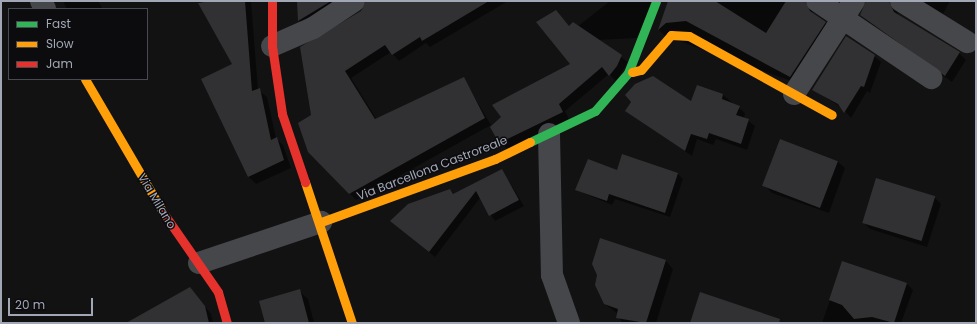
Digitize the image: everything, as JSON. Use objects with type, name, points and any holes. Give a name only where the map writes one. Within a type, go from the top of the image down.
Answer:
[{"type":"street","points":[[272,1],[272,46],[282,114],[321,222],[352,323]]},
{"type":"street","points":[[272,46],[313,28],[354,1]]},
{"type":"street","name":"Via Barcellona Castroreale","points":[[321,222],[496,159],[595,111],[628,73],[656,1]]},
{"type":"street","points":[[817,1],[848,9],[931,78]]},
{"type":"street","points":[[901,1],[967,42]]},
{"type":"street","points":[[794,94],[848,9]]},
{"type":"street","points":[[628,73],[641,70],[671,35],[689,36],[832,115]]},
{"type":"street","name":"Via Milano","points":[[86,80],[156,202],[200,263],[218,292],[227,323]]},
{"type":"street","points":[[549,134],[552,276],[569,323]]},
{"type":"street","points":[[200,263],[321,222]]},
{"type":"building","points":[[211,1],[245,1],[252,91],[260,88],[271,140],[277,137],[284,160],[248,177],[201,79],[232,64],[198,3]]},
{"type":"building","points":[[297,1],[331,1],[298,21]]},
{"type":"building","points":[[366,1],[489,1],[422,41],[420,37],[392,55],[385,45],[345,71],[375,119],[464,77],[485,118],[349,194],[308,152],[298,123],[311,115],[300,47],[361,11]]},
{"type":"building","points":[[668,1],[715,1],[766,33],[786,1],[805,1],[810,11],[826,22],[790,77],[686,21],[666,23],[658,30]]},
{"type":"building","points":[[866,1],[889,1],[894,12],[960,52],[945,76],[860,15]]},
{"type":"building","points":[[556,10],[569,26],[573,22],[622,55],[617,66],[609,76],[602,67],[559,104],[563,112],[499,143],[490,127],[501,117],[492,105],[570,64],[536,22]]},
{"type":"building","points":[[846,36],[875,55],[864,87],[861,86],[844,113],[838,104],[812,90]]},
{"type":"building","points":[[653,76],[691,101],[697,85],[723,94],[722,99],[740,106],[736,115],[749,119],[741,144],[709,133],[707,139],[691,134],[685,151],[625,111],[631,102],[625,95],[635,84]]},
{"type":"building","points":[[780,139],[838,161],[820,208],[762,186]]},
{"type":"building","points":[[622,154],[678,173],[665,213],[609,194],[607,201],[575,190],[588,159],[617,170]]},
{"type":"building","points":[[502,169],[519,200],[489,216],[476,191],[429,252],[390,221],[408,204],[450,189],[453,194]]},
{"type":"building","points":[[876,178],[935,196],[922,241],[862,223]]},
{"type":"building","points":[[600,238],[666,260],[646,323],[616,318],[618,309],[604,304],[595,285],[597,275],[592,264]]},
{"type":"building","points":[[842,261],[907,283],[894,323],[872,317],[854,319],[842,305],[829,300]]},
{"type":"building","points":[[190,287],[205,306],[209,323],[126,323]]},
{"type":"building","points":[[300,289],[309,323],[265,323],[259,301]]},
{"type":"building","points":[[700,292],[780,319],[779,323],[690,323]]},
{"type":"traffic: fast","points":[[530,142],[595,111],[628,73],[656,1]]},
{"type":"traffic: slow","points":[[632,72],[641,70],[671,35],[689,36],[832,115]]},
{"type":"traffic: slow","points":[[86,80],[162,211]]},
{"type":"traffic: slow","points":[[321,222],[495,159],[530,142]]},
{"type":"traffic: slow","points":[[305,182],[352,323]]},
{"type":"traffic: jam","points":[[272,1],[272,46],[282,114],[305,182]]},
{"type":"traffic: jam","points":[[162,211],[218,292],[227,323]]}]
